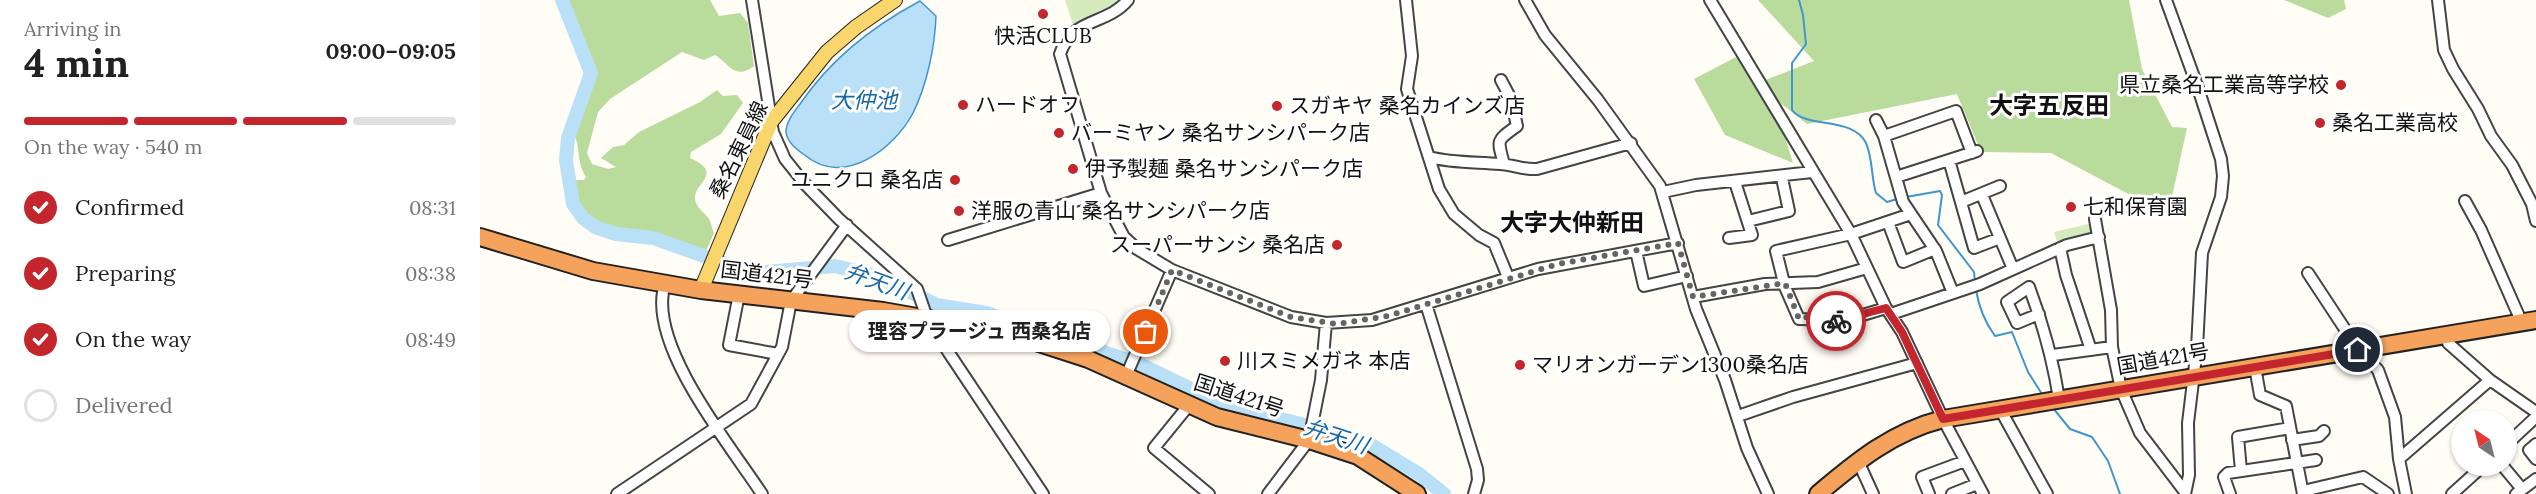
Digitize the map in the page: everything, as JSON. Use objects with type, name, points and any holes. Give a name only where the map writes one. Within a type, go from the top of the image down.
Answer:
[{"type":"highway","name":"国道421号","points":[[480,237],[593,271],[704,283],[739,294],[795,295],[925,312],[1008,333],[1128,373],[1217,417],[1310,437],[1358,456],[1416,494]]},
{"type":"highway","name":"国道421号","points":[[1818,494],[1858,461],[1901,433],[1943,419],[2529,322]]},
{"type":"main road","name":"桑名東員線","points":[[704,283],[771,122],[827,52],[856,27],[895,0]]},
{"type":"street","points":[[752,0],[771,122],[776,141],[785,159],[805,184],[918,290],[925,312],[1043,494]]},
{"type":"street","points":[[1128,0],[1111,14],[1076,29],[1064,43],[1060,54],[1101,193],[1124,237],[1137,249],[1172,270],[1276,312],[1326,323],[1372,320],[1538,269],[1678,243]]},
{"type":"street","points":[[1406,0],[1413,56],[1407,89],[1439,189],[1447,205],[1466,224],[1494,243],[1508,277]]},
{"type":"street","points":[[1525,0],[1545,35],[1631,143],[1663,192],[1693,297],[1738,416],[1747,448],[1767,494]]},
{"type":"street","points":[[1710,0],[1740,46],[1812,172],[1851,234],[1980,489],[1952,494]]},
{"type":"street","points":[[2166,0],[2199,88],[2221,159],[2223,176],[2221,198],[2202,253],[2194,377],[2188,423],[2189,475],[2185,493]]},
{"type":"street","points":[[2438,0],[2444,50],[2448,60],[2478,108],[2491,136],[2512,165],[2532,204],[2536,222]]},
{"type":"street","points":[[1501,80],[1511,99],[1517,126],[1500,138],[1498,143],[1504,164]]},
{"type":"street","points":[[1884,136],[1956,111],[1974,152],[1896,177]]},
{"type":"street","points":[[1876,120],[1884,136],[1902,198],[1935,249],[1953,293]]},
{"type":"street","points":[[1429,157],[1445,161],[1504,164],[1523,170],[1538,169],[1631,143]]},
{"type":"street","points":[[1949,160],[1966,228],[1974,248],[2000,238]]},
{"type":"street","points":[[1663,192],[1671,189],[1782,178],[1812,172]]},
{"type":"street","points":[[1748,221],[1788,211],[1782,178]]},
{"type":"street","points":[[1729,238],[1752,235],[1735,182]]},
{"type":"street","points":[[1961,202],[2000,186]]},
{"type":"street","points":[[948,240],[1101,193]]},
{"type":"street","points":[[1982,195],[2013,269]]},
{"type":"street","points":[[2464,201],[2529,322]]},
{"type":"street","points":[[1911,214],[1851,234],[1776,250],[1785,283],[1799,319],[1846,320],[1888,311],[1977,286],[2060,248],[2098,237]]},
{"type":"street","points":[[2095,219],[2111,310],[2112,347],[2121,389],[2140,433],[2185,493]]},
{"type":"street","points":[[1888,222],[1903,262],[1935,249]]},
{"type":"street","points":[[616,494],[751,404],[782,347],[795,295],[847,225]]},
{"type":"street","points":[[2060,248],[2066,275],[2091,350]]},
{"type":"street","points":[[1636,251],[1644,286],[1687,276]]},
{"type":"street","points":[[1693,297],[1785,283],[1818,282],[1867,268]]},
{"type":"street","points":[[1128,373],[1172,270]]},
{"type":"street","points":[[2308,273],[2358,350],[2378,370],[2395,417],[2406,494]]},
{"type":"street","points":[[663,292],[660,308],[667,338],[679,367],[762,494]]},
{"type":"street","points":[[739,294],[729,345],[778,354]]},
{"type":"street","points":[[1426,304],[1477,469],[1478,480],[1474,494]]},
{"type":"street","points":[[2039,314],[2053,355],[2060,399]]},
{"type":"street","points":[[1268,494],[1310,437],[1321,380],[1326,323]]},
{"type":"street","points":[[2448,335],[2448,343],[2490,380],[2536,412]]},
{"type":"street","points":[[2053,355],[2112,347]]},
{"type":"street","points":[[1738,416],[1793,397],[1917,363]]},
{"type":"street","points":[[2255,367],[2260,395],[2286,406],[2303,493],[2363,477],[2388,494]]},
{"type":"street","points":[[2400,459],[2490,380]]},
{"type":"street","points":[[1189,405],[1154,448],[1209,494]]},
{"type":"street","points":[[2000,409],[2047,494]]},
{"type":"street","points":[[2534,451],[2517,435],[2536,417]]},
{"type":"street","points":[[2241,471],[2238,437],[2290,428]]},
{"type":"street","points":[[2292,440],[2319,436],[2324,431]]},
{"type":"street","points":[[2230,494],[2224,477],[2228,473],[2316,460]]},
{"type":"street","points":[[1858,461],[1864,469],[1873,494]]},
{"type":"street","points":[[1929,494],[1922,477],[1965,461]]},
{"type":"street","points":[[2452,494],[2472,476]]},
{"type":"street","points":[[2509,476],[2519,492],[2536,479]]},
{"type":"green space","points":[[565,0],[710,0],[719,16],[740,13],[748,23],[754,66],[741,72],[732,69],[715,55],[704,60],[682,52],[610,99],[598,112],[587,153],[592,164],[608,169],[616,167],[601,158],[613,147],[624,145],[639,132],[700,102],[717,90],[723,96],[737,95],[743,103],[721,134],[691,152],[690,158],[706,169],[707,174],[695,194],[696,203],[709,219],[714,233],[706,251],[652,234],[598,225],[589,220],[582,211],[569,180],[584,180],[586,177],[581,167],[575,136],[594,71]]},
{"type":"green space","points":[[1065,0],[1119,0],[1112,7],[1073,25]]},
{"type":"green space","points":[[1758,0],[2129,0],[2142,69],[2172,127],[2187,128],[2168,215],[2051,153],[1981,152],[1957,94],[1807,124],[1773,97],[1793,163],[1725,135],[1694,79],[1738,56],[1758,83],[1814,61]]},
{"type":"green space","points":[[2284,0],[2344,0],[2346,9],[2328,18]]},
{"type":"green space","points":[[2093,223],[2097,236],[2059,247],[2054,232]]},
{"type":"water","name":"大仲池","points":[[920,1],[936,16],[934,40],[922,90],[905,126],[881,151],[852,166],[821,165],[797,149],[789,140],[786,128],[812,88],[854,45],[886,21]]},
{"type":"waterway","name":"弁天川","points":[[562,0],[591,73],[568,138],[566,160],[573,204],[583,218],[595,227],[616,234],[653,238],[752,273],[835,266],[877,276],[937,305],[986,313],[1142,365],[1222,404],[1363,440],[1419,474],[1444,494]]},
{"type":"waterway","points":[[1799,0],[1806,44],[1792,63],[1792,110],[1799,116],[1851,129],[1860,135],[1868,149],[1876,193],[1887,202],[1897,199]]},
{"type":"waterway","points":[[1906,197],[1940,191],[1942,195],[1938,225],[1974,272],[1975,282]]},
{"type":"waterway","points":[[1976,290],[1982,314],[1991,330],[1995,336],[2012,332],[2028,372],[2042,394]]},
{"type":"waterway","points":[[2053,408],[2070,429],[2092,437],[2108,461],[2120,494]]},
{"type":"way so far","points":[[1146,332],[1172,270],[1291,317],[1337,324],[1388,316],[1508,277],[1558,264],[1678,243],[1693,297],[1765,284],[1785,283],[1785,288],[1799,319],[1804,317],[1836,321]]},
{"type":"place","name":"快活CLUB","points":[[1043,14]]},
{"type":"place","name":"県立桑名工業高等学校","points":[[2341,85]]},
{"type":"place","name":"ハードオフ","points":[[963,105]]},
{"type":"place","name":"スガキヤ 桑名カインズ店","points":[[1277,106]]},
{"type":"place","name":"桑名工業高校","points":[[2320,123]]},
{"type":"place","name":"バーミヤン 桑名サンシパーク店","points":[[1059,133]]},
{"type":"place","name":"伊予製麺 桑名サンシパーク店","points":[[1073,169]]},
{"type":"place","name":"ユニクロ 桑名店","points":[[955,180]]},
{"type":"place","name":"七和保育園","points":[[2071,207]]},
{"type":"place","name":"洋服の青山 桑名サンシパーク店","points":[[959,211]]},
{"type":"place","name":"スーパーサンシ 桑名店","points":[[1337,245]]},
{"type":"place","name":"理容プラージュ 西桑名店","points":[[1146,332]]},
{"type":"place","name":"川スミメガネ 本店","points":[[1225,361]]},
{"type":"place","name":"マリオンガーデン1300桑名店","points":[[1520,365]]},
{"type":"district","name":"大字五反田","points":[[2049,106]]},
{"type":"district","name":"大字大仲新田","points":[[1572,223]]},
{"type":"route","points":[[1836,321],[1886,308],[1902,332],[1943,419],[2358,350]]}]
